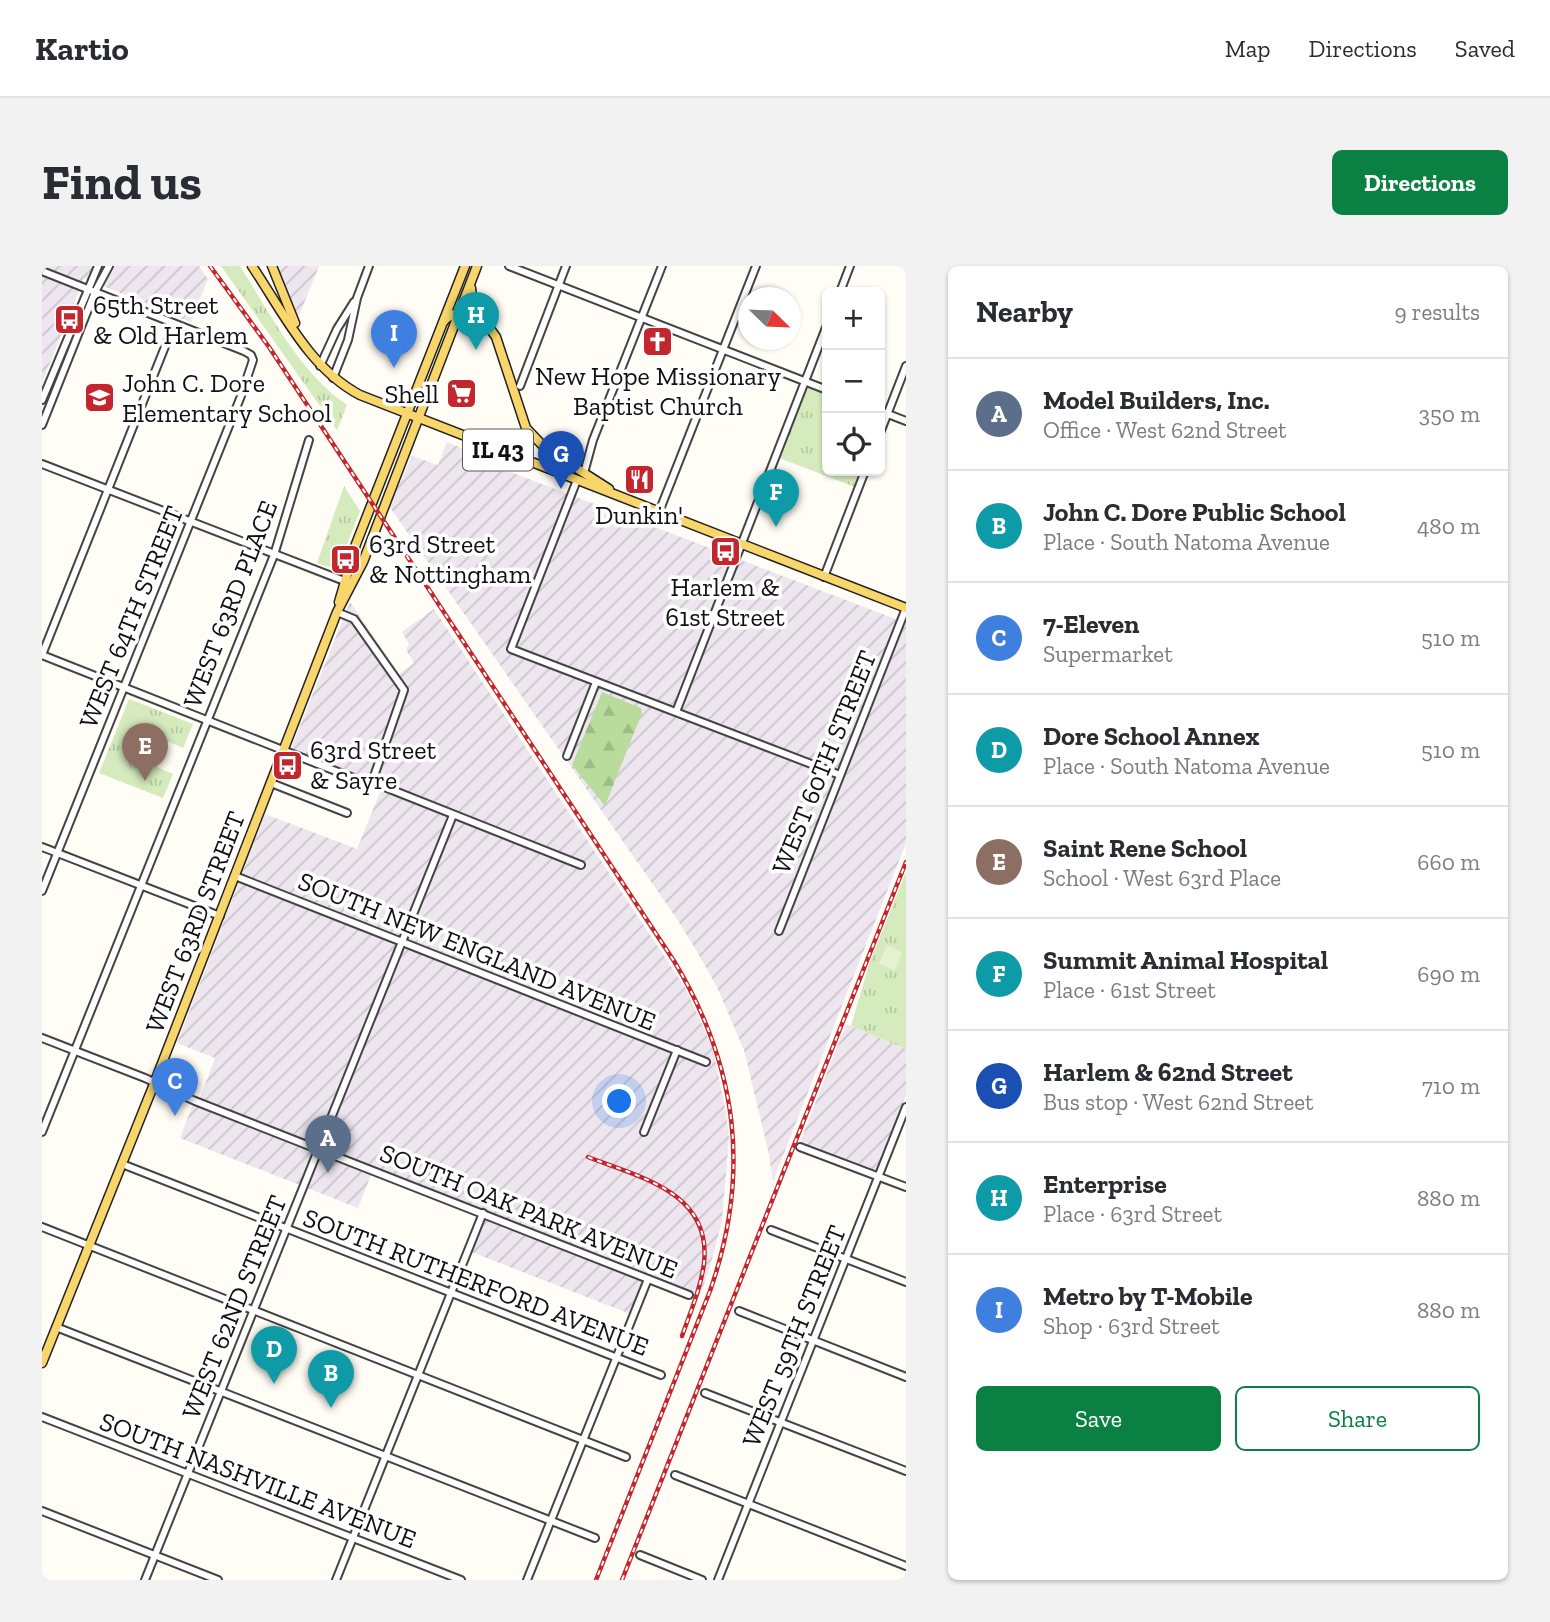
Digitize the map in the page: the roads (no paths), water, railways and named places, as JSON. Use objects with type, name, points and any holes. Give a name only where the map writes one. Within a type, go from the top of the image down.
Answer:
[{"type":"main road","name":"IL 43","points":[[252,266],[320,366],[332,378],[368,400],[906,608]]},
{"type":"main road","points":[[272,266],[303,342]]},
{"type":"main road","name":"WEST 63RD STREET","points":[[348,582],[356,544],[465,266]]},
{"type":"main road","name":"WEST 63RD STREET","points":[[42,1363],[154,1084],[348,582],[419,419],[477,266]]},
{"type":"main road","points":[[471,282],[473,305],[496,337],[526,428],[545,448],[623,498]]},
{"type":"main road","points":[[443,322],[449,315],[459,313],[474,315],[488,324]]},
{"type":"street","points":[[42,400],[98,266]]},
{"type":"street","points":[[42,425],[95,292],[109,266]]},
{"type":"street","points":[[332,378],[348,340],[357,298],[369,266]]},
{"type":"street","points":[[509,266],[822,388]]},
{"type":"street","points":[[520,386],[566,266]]},
{"type":"street","points":[[584,473],[593,440],[662,266]]},
{"type":"street","points":[[659,512],[756,266]]},
{"type":"street","points":[[842,287],[850,266]]},
{"type":"street","points":[[42,271],[174,324],[42,655],[361,781]]},
{"type":"street","points":[[320,366],[337,329],[357,298]]},
{"type":"street","name":"WEST 64TH STREET","points":[[42,891],[252,368],[252,357],[244,351],[174,324]]},
{"type":"street","points":[[676,712],[822,338]]},
{"type":"street","points":[[885,419],[906,366]]},
{"type":"street","points":[[887,414],[906,421]]},
{"type":"street","name":"WEST 63RD PLACE","points":[[42,1132],[274,555],[309,440]]},
{"type":"street","points":[[42,464],[348,582]]},
{"type":"street","points":[[824,576],[863,476]]},
{"type":"street","points":[[577,480],[511,649],[840,775]]},
{"type":"street","name":"WEST 60TH STREET","points":[[779,931],[906,608]]},
{"type":"street","points":[[337,612],[354,619],[404,690],[372,782],[581,865]]},
{"type":"street","points":[[567,756],[596,682]]},
{"type":"street","points":[[271,783],[347,813]]},
{"type":"street","name":"WEST 62ND STREET","points":[[145,1580],[453,814]]},
{"type":"street","points":[[42,847],[219,916]]},
{"type":"street","name":"SOUTH NEW ENGLAND AVENUE","points":[[235,876],[706,1062]]},
{"type":"street","name":"SOUTH OAK PARK AVENUE","points":[[42,1038],[690,1295]]},
{"type":"street","points":[[644,1132],[677,1050]]},
{"type":"street","name":"WEST 59TH STREET","points":[[718,1580],[906,1107]]},
{"type":"street","points":[[800,1147],[906,1187]]},
{"type":"street","name":"SOUTH RUTHERFORD AVENUE","points":[[122,1164],[661,1375]]},
{"type":"street","points":[[336,1580],[483,1213]]},
{"type":"street","points":[[42,1227],[626,1457]]},
{"type":"street","points":[[771,1230],[906,1282]]},
{"type":"street","points":[[527,1580],[649,1279]]},
{"type":"street","points":[[739,1311],[906,1377]]},
{"type":"street","points":[[56,1327],[595,1538]]},
{"type":"street","points":[[705,1392],[906,1471]]},
{"type":"street","name":"SOUTH NASHVILLE AVENUE","points":[[42,1417],[353,1538],[434,1574],[461,1580]]},
{"type":"street","points":[[675,1475],[906,1566]]},
{"type":"street","points":[[42,1511],[218,1580]]},
{"type":"street","points":[[639,1555],[702,1580]]},
{"type":"railway","points":[[210,266],[269,347],[674,961],[696,1001],[724,1081],[734,1163],[731,1205],[723,1248],[710,1291],[596,1580]]},
{"type":"railway","points":[[622,1580],[906,862]]},
{"type":"railway","points":[[588,1157],[629,1172],[668,1191],[684,1204],[696,1219],[703,1239],[703,1272],[682,1336]]},
{"type":"place","name":"65th Street & Old Harlem","points":[[70,320]]},
{"type":"place","name":"New Hope Missionary Baptist Church","points":[[658,341]]},
{"type":"place","name":"Enterprise","points":[[476,350]]},
{"type":"place","name":"Metro by T-Mobile","points":[[394,368]]},
{"type":"place","name":"Shell","points":[[462,394]]},
{"type":"place","name":"John C. Dore Elementary School","points":[[99,398]]},
{"type":"place","name":"Dunkin'","points":[[639,480]]},
{"type":"place","name":"Harlem & 62nd Street","points":[[561,489]]},
{"type":"place","name":"Summit Animal Hospital","points":[[776,527]]},
{"type":"place","name":"Harlem & 61st Street","points":[[725,552]]},
{"type":"place","name":"63rd Street & Nottingham","points":[[346,559]]},
{"type":"place","name":"63rd Street & Sayre","points":[[287,765]]},
{"type":"place","name":"Saint Rene School","points":[[145,781]]},
{"type":"place","name":"7-Eleven","points":[[175,1116]]},
{"type":"place","name":"Model Builders, Inc.","points":[[328,1173]]},
{"type":"place","name":"Dore School Annex","points":[[274,1384]]},
{"type":"place","name":"John C. Dore Public School","points":[[331,1408]]}]
